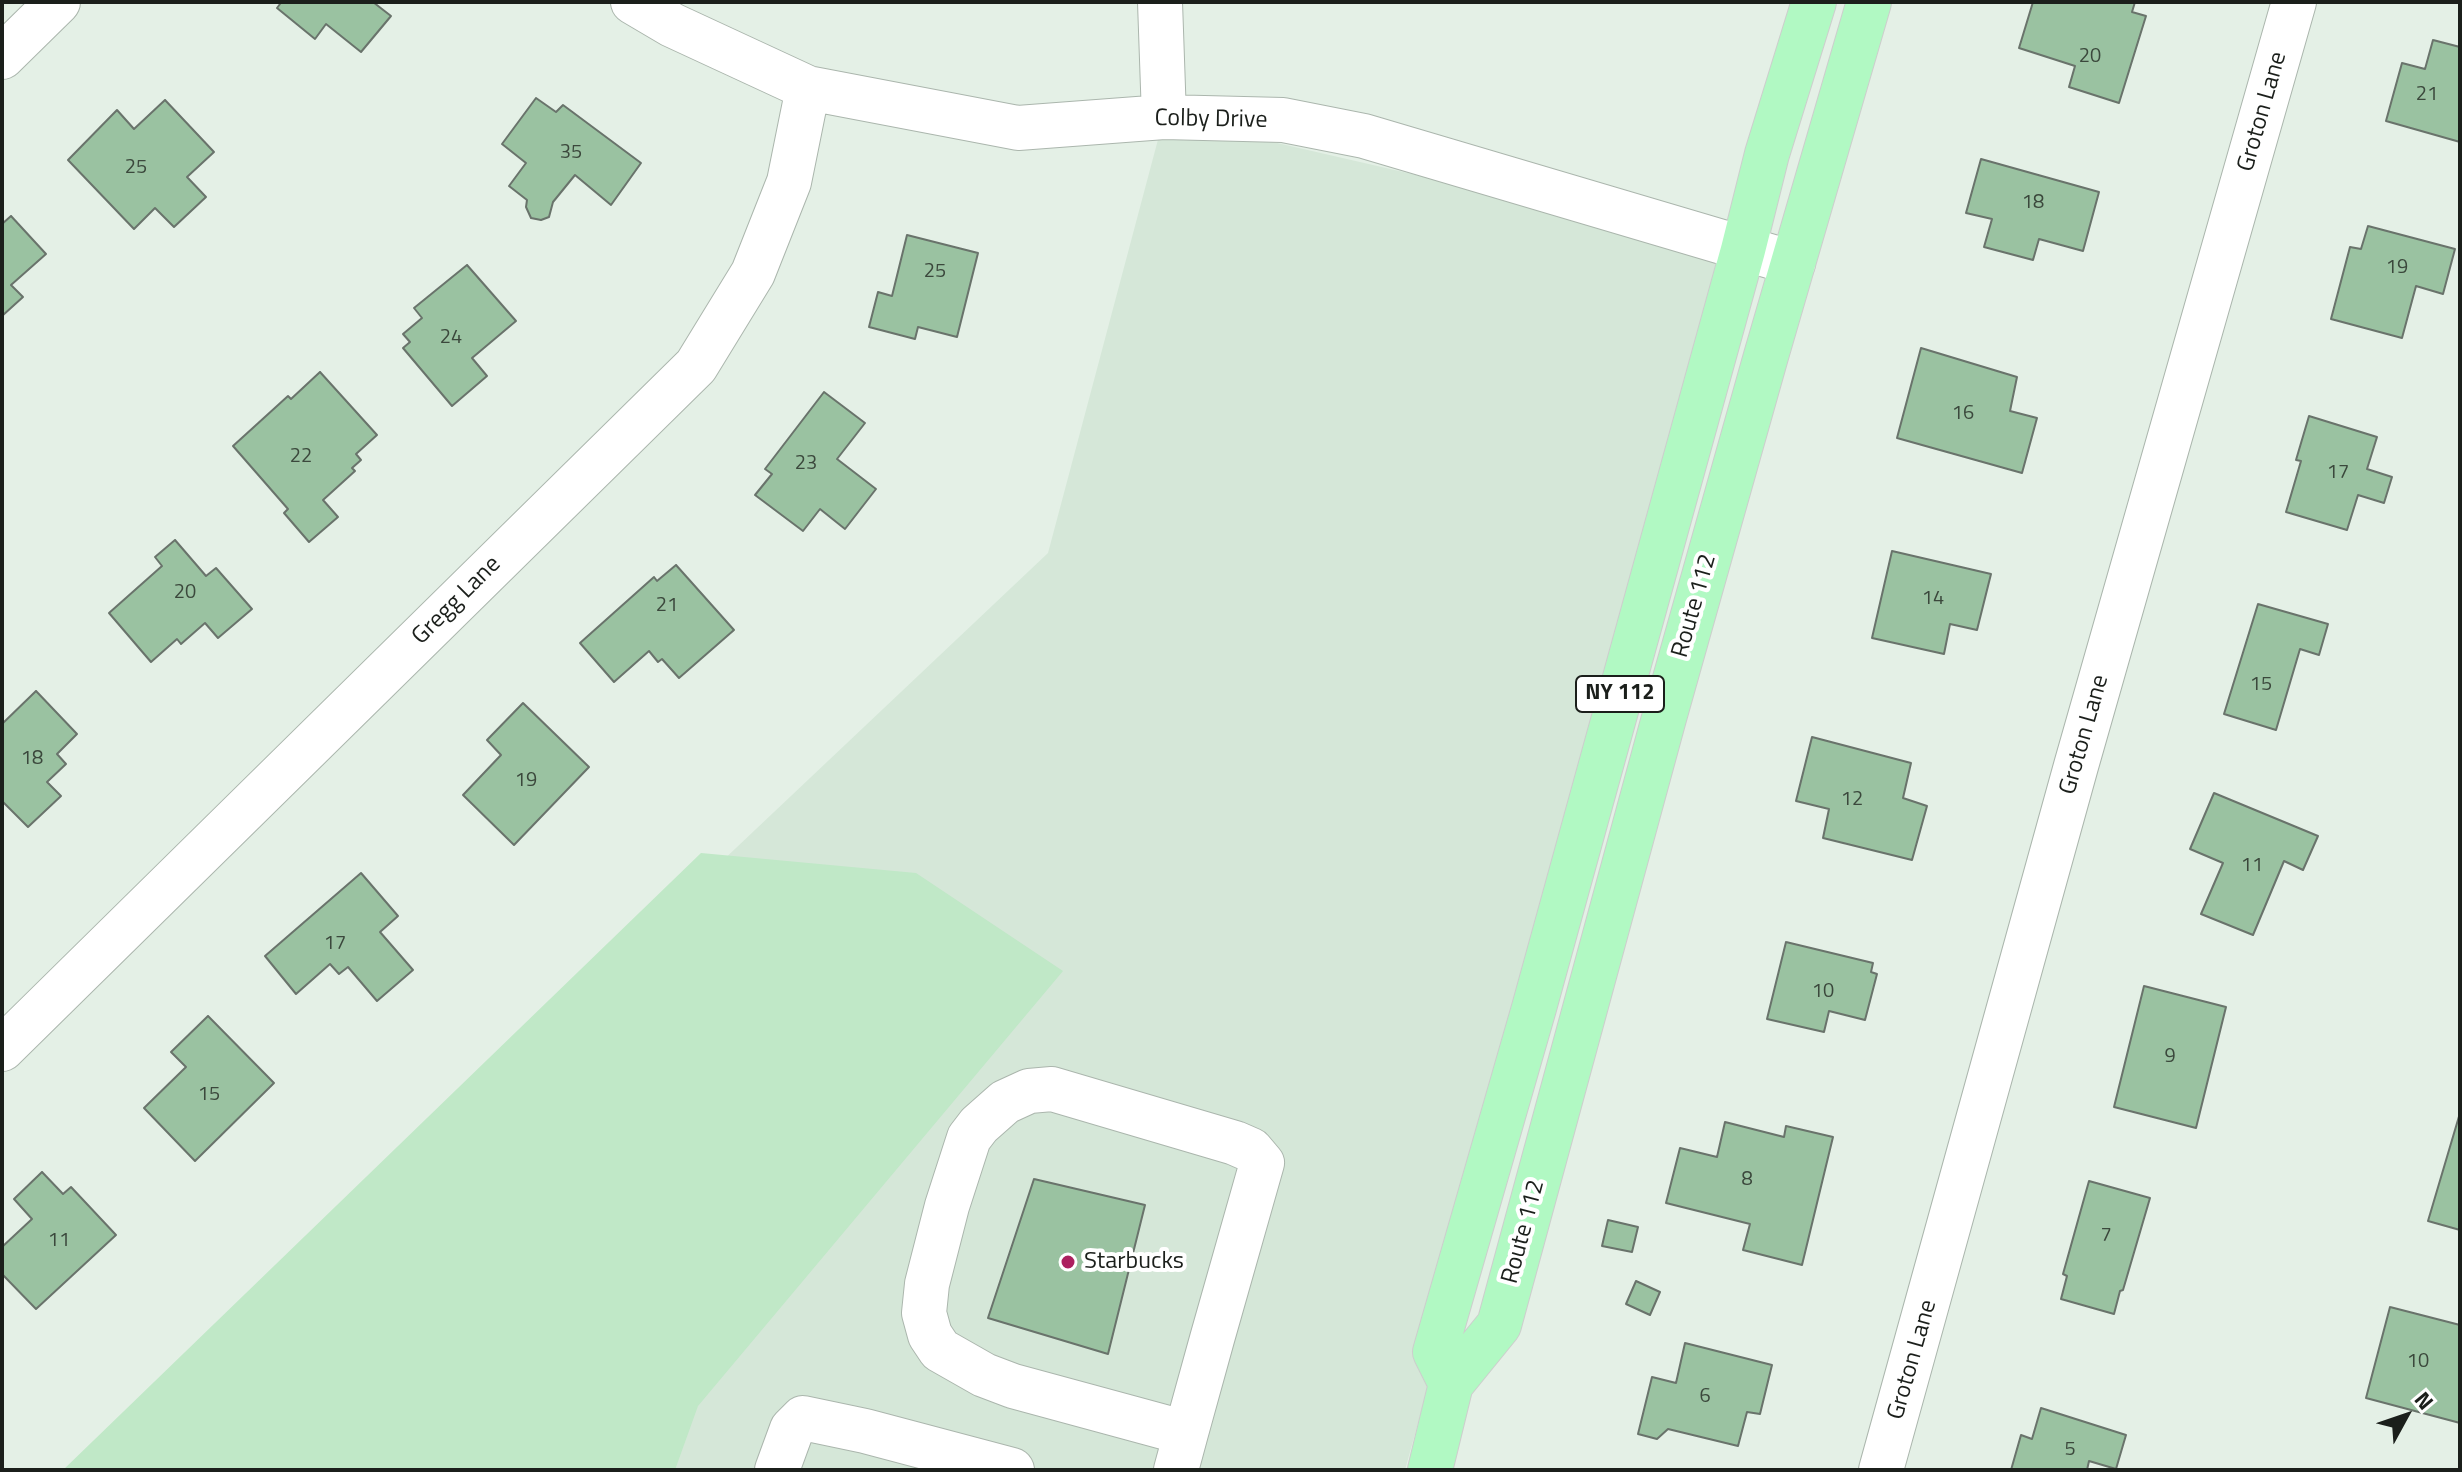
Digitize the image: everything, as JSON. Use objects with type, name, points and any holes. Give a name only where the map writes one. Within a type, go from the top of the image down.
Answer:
[{"type":"main road","name":"Route 112","points":[[1451,1384],[1435,1352],[1534,1008],[1767,154],[1814,2]]},
{"type":"main road","name":"Route 112","points":[[1430,1470],[1451,1384],[1499,1325],[1668,703],[1869,2]]},
{"type":"street","points":[[2,57],[58,2]]},
{"type":"street","name":"Colby Drive","points":[[633,2],[672,25],[808,88],[1018,128],[1164,117],[1283,120],[1364,136],[1793,263]]},
{"type":"street","points":[[1160,2],[1164,117]]},
{"type":"street","name":"Groton Lane","points":[[1881,1470],[2088,720],[2294,2]]},
{"type":"street","name":"Gregg Lane","points":[[2,1049],[696,366],[753,273],[789,182],[808,88]]},
{"type":"street","points":[[1052,1089],[1235,1143],[1251,1150],[1262,1163],[1181,1451],[984,1375],[940,1350],[930,1335],[924,1313],[927,1284],[947,1206],[969,1138],[1005,1102],[1029,1091],[1052,1089]]},
{"type":"street","points":[[777,1470],[792,1429],[803,1418],[1012,1470]]},
{"type":"shaded area","points":[[1164,117],[1743,250],[1405,1470],[78,1470],[1048,553]]},
{"type":"green space","points":[[701,853],[916,873],[1063,971],[698,1406],[675,1470],[63,1470]]},
{"type":"building","points":[[278,2],[373,2],[391,16],[361,52],[326,24],[315,39],[277,8]]},
{"type":"building","points":[[2033,2],[2135,2],[2132,12],[2146,16],[2119,103],[2069,87],[2075,66],[2019,48]]},
{"type":"building","points":[[2433,40],[2460,47],[2460,142],[2386,121],[2402,63],[2425,69]]},
{"type":"building","points":[[536,98],[556,112],[563,105],[641,163],[611,205],[575,175],[553,202],[549,217],[541,220],[531,218],[526,207],[527,200],[509,186],[526,163],[502,144]]},
{"type":"building","points":[[165,100],[214,152],[187,177],[206,197],[174,227],[155,208],[134,229],[68,160],[117,110],[134,129]]},
{"type":"building","points":[[1981,159],[2099,192],[2083,251],[2039,239],[2033,260],[1984,247],[1992,219],[1966,213]]},
{"type":"building","points":[[11,216],[46,254],[11,285],[23,297],[2,316],[2,224]]},
{"type":"building","points":[[2368,226],[2455,249],[2443,294],[2416,286],[2402,338],[2331,319],[2350,247],[2361,249]]},
{"type":"building","points":[[907,235],[978,253],[957,337],[918,327],[915,339],[869,327],[878,292],[892,296]]},
{"type":"building","points":[[467,265],[516,321],[472,358],[487,376],[452,406],[403,348],[410,342],[403,334],[422,318],[414,308]]},
{"type":"building","points":[[1921,348],[2017,377],[2010,411],[2037,418],[2022,473],[1897,438]]},
{"type":"building","points":[[320,372],[377,435],[356,454],[361,460],[352,468],[355,471],[323,500],[338,517],[309,542],[284,513],[288,509],[233,446],[288,396],[291,399]]},
{"type":"building","points":[[824,392],[865,423],[837,459],[876,489],[845,529],[820,509],[803,531],[755,495],[772,474],[765,469]]},
{"type":"building","points":[[2309,416],[2377,437],[2367,469],[2392,477],[2384,503],[2358,495],[2347,530],[2286,512],[2301,461],[2296,460]]},
{"type":"building","points":[[175,540],[206,576],[216,568],[252,609],[218,638],[205,623],[181,644],[177,639],[151,662],[109,613],[162,566],[155,557]]},
{"type":"building","points":[[1892,551],[1991,574],[1977,630],[1950,624],[1944,654],[1872,638]]},
{"type":"building","points":[[676,565],[734,630],[679,678],[662,659],[658,662],[649,651],[614,682],[580,643],[654,577],[657,581]]},
{"type":"building","points":[[2258,604],[2328,624],[2319,655],[2300,649],[2276,730],[2224,714]]},
{"type":"building","points":[[36,691],[77,734],[57,754],[66,764],[47,782],[61,796],[28,827],[2,801],[2,724]]},
{"type":"building","points":[[523,703],[589,767],[514,845],[463,795],[501,755],[487,740]]},
{"type":"building","points":[[1812,737],[1911,763],[1903,798],[1927,806],[1912,860],[1823,838],[1829,809],[1796,801]]},
{"type":"building","points":[[2214,793],[2318,836],[2303,870],[2284,861],[2253,935],[2201,914],[2223,863],[2190,849]]},
{"type":"building","points":[[361,873],[398,916],[380,932],[413,970],[377,1001],[348,967],[339,974],[330,964],[296,994],[265,956]]},
{"type":"building","points":[[1786,942],[1873,963],[1871,972],[1877,974],[1865,1020],[1829,1011],[1824,1032],[1767,1019]]},
{"type":"building","points":[[2144,986],[2226,1007],[2196,1128],[2114,1107]]},
{"type":"building","points":[[208,1016],[274,1083],[195,1161],[144,1108],[186,1067],[171,1052]]},
{"type":"building","points":[[2460,1113],[2460,1230],[2428,1221]]},
{"type":"building","points":[[1725,1122],[1784,1137],[1786,1126],[1833,1137],[1802,1265],[1743,1250],[1750,1224],[1666,1203],[1680,1148],[1717,1157]]},
{"type":"building","points":[[42,1172],[63,1194],[71,1187],[116,1235],[36,1309],[2,1274],[2,1247],[32,1219],[14,1199]]},
{"type":"building","name":"Starbucks","points":[[1034,1179],[1145,1205],[1108,1354],[988,1318]]},
{"type":"building","points":[[2089,1181],[2150,1198],[2114,1314],[2061,1299],[2067,1276],[2063,1274]]},
{"type":"building","points":[[1608,1220],[1638,1227],[1632,1252],[1602,1246]]},
{"type":"building","points":[[1636,1281],[1660,1292],[1650,1315],[1626,1304]]},
{"type":"building","points":[[2390,1307],[2460,1325],[2460,1423],[2366,1398]]},
{"type":"building","points":[[1685,1343],[1772,1365],[1760,1414],[1747,1412],[1738,1446],[1668,1429],[1657,1439],[1638,1434],[1652,1377],[1676,1383]]},
{"type":"building","points":[[2041,1408],[2126,1435],[2116,1469],[2089,1461],[2087,1470],[2011,1470],[2021,1435],[2032,1439]]},
{"type":"place","name":"Starbucks","points":[[1068,1262]]}]
